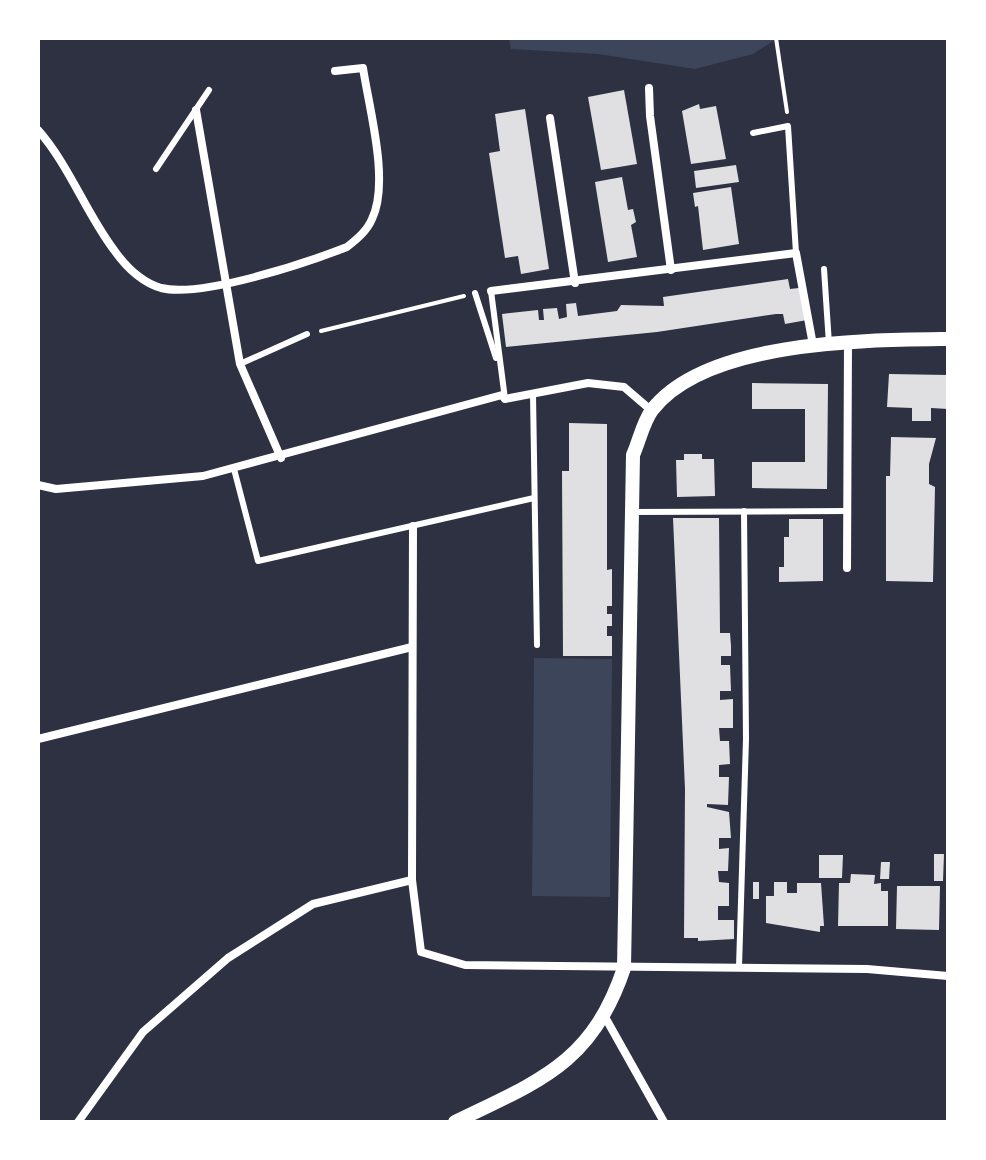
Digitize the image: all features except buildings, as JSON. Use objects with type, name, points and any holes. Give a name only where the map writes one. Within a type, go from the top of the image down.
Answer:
[{"type":"street","points":[[38,130],[114,250],[137,277],[159,287],[180,291],[227,282],[347,247],[362,235],[373,218],[378,165],[363,68],[335,71]]},
{"type":"street","points":[[649,88],[671,270]]},
{"type":"street","points":[[196,110],[240,364],[281,458]]},
{"type":"street","points":[[550,118],[575,283]]},
{"type":"street","points":[[491,291],[575,283],[796,253],[807,295],[813,345]]},
{"type":"street","points":[[455,1122],[556,1070],[594,1034],[605,1017],[624,968],[633,455],[652,411],[686,381],[723,364],[813,345],[948,339]]},
{"type":"street","points":[[847,568],[848,342]]},
{"type":"street","points":[[38,485],[56,489],[203,476],[504,397],[588,383],[624,387],[652,411]]},
{"type":"street","points":[[413,526],[412,880],[421,952],[465,965],[867,969],[948,976]]},
{"type":"street","points":[[38,739],[412,647]]},
{"type":"street","points":[[78,1122],[143,1032],[228,958],[313,904],[412,880]]},
{"type":"street","points":[[605,1017],[664,1122]]},
{"type":"lane","points":[[156,169],[209,90]]},
{"type":"lane","points":[[753,133],[788,126],[796,253]]},
{"type":"lane","points":[[824,269],[829,344]]},
{"type":"lane","points":[[491,291],[504,397]]},
{"type":"lane","points":[[475,293],[501,372],[504,397]]},
{"type":"lane","points":[[240,364],[307,334]]},
{"type":"lane","points":[[533,394],[537,645]]},
{"type":"lane","points":[[234,469],[258,561],[534,498]]},
{"type":"lane","points":[[739,967],[746,739],[744,511]]},
{"type":"lane","points":[[631,512],[847,511]]},
{"type":"path","points":[[776,38],[788,126]]},
{"type":"path","points":[[307,334],[475,293]]},
{"type":"shaded area","points":[[509,38],[778,38],[753,54],[695,69],[598,54],[511,49]]},
{"type":"shaded area","points":[[534,658],[612,659],[610,897],[532,896]]}]
